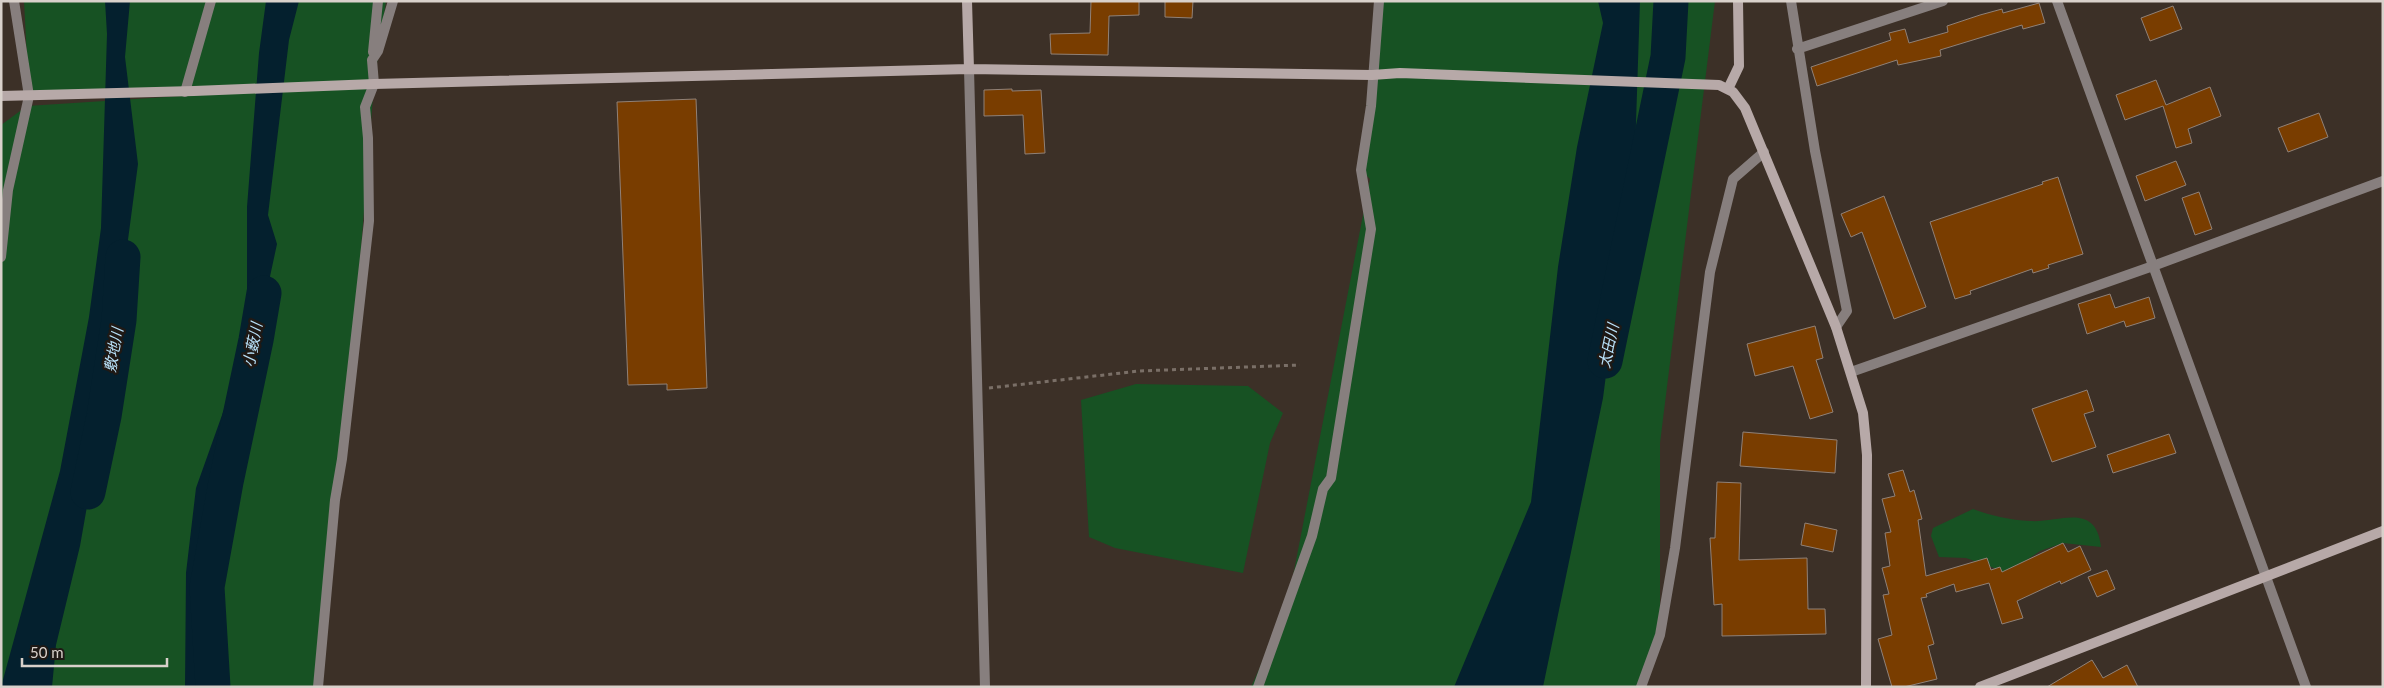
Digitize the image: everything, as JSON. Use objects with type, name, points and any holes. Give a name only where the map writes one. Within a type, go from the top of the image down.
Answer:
[{"type":"street","points":[[1,257],[8,190],[33,96],[14,1]]},
{"type":"street","points":[[185,92],[211,1]]},
{"type":"street","points":[[318,687],[335,500],[342,459],[369,221],[368,138],[365,107],[374,84],[372,60],[378,1]]},
{"type":"street","points":[[372,60],[378,51],[393,1]]},
{"type":"street","points":[[967,1],[985,687]]},
{"type":"street","points":[[1258,687],[1312,536],[1323,489],[1331,478],[1370,229],[1361,170],[1371,106],[1379,1]]},
{"type":"street","points":[[1724,87],[1739,66],[1738,1]]},
{"type":"street","points":[[1791,1],[1797,49],[1847,312],[1836,327]]},
{"type":"street","points":[[1797,49],[1943,1]]},
{"type":"street","points":[[2057,1],[2306,687]]},
{"type":"street","points":[[1,96],[185,92],[374,84],[969,69],[1372,75],[1400,73],[1724,87],[1734,92],[1745,108],[1764,152],[1836,327],[1862,413],[1867,455],[1866,687]]},
{"type":"street","points":[[1641,687],[1660,635],[1675,548],[1710,272],[1732,179],[1764,152]]},
{"type":"street","points":[[1851,372],[2153,266],[2383,181]]},
{"type":"street","points":[[1980,687],[2266,575],[2383,532]]},
{"type":"path","points":[[976,390],[1139,371],[1300,365]]},
{"type":"green space","points":[[24,1],[386,1],[374,84],[348,413],[321,687],[1,687],[1,125],[27,106],[337,86],[29,96]]},
{"type":"green space","points":[[1376,1],[1715,1],[1660,443],[1660,635],[1640,687],[1251,687],[1287,607],[1370,179],[1361,170]]},
{"type":"green space","points":[[1136,384],[1248,386],[1283,413],[1270,443],[1243,573],[1115,548],[1089,537],[1081,400]]},
{"type":"green space","points":[[1973,509],[2001,517],[2030,521],[2074,517],[2084,519],[2092,524],[2098,533],[2101,547],[2063,543],[2040,551],[2021,564],[2010,588],[1994,568],[1966,558],[1939,557],[1931,536],[1933,528]]},
{"type":"water","points":[[105,1],[130,1],[125,57],[138,164],[110,376],[80,546],[56,645],[52,687],[1,687],[60,471],[89,317],[101,228],[107,34]]},
{"type":"water","points":[[266,1],[299,1],[289,40],[268,215],[277,244],[221,504],[207,645],[212,687],[185,687],[186,573],[196,488],[247,345],[247,207],[259,53]]},
{"type":"water","points":[[1598,1],[1640,1],[1635,153],[1603,398],[1543,687],[1454,687],[1531,502],[1558,267],[1577,147],[1603,23]]},
{"type":"building","points":[[1091,1],[1139,1],[1139,15],[1109,16],[1108,55],[1051,54],[1050,34],[1090,33]]},
{"type":"building","points":[[1165,1],[1193,1],[1192,18],[1165,17]]},
{"type":"building","points":[[2039,3],[2045,23],[2023,29],[2022,25],[1940,50],[1941,56],[1898,65],[1897,60],[1817,86],[1811,67],[1891,40],[1889,33],[1905,29],[1909,43],[1948,32],[1947,26],[1980,15],[2002,9],[2003,13]]},
{"type":"building","points":[[2173,6],[2182,29],[2150,41],[2141,18]]},
{"type":"building","points":[[2156,80],[2166,105],[2210,87],[2221,116],[2188,129],[2192,143],[2176,148],[2163,106],[2125,120],[2116,95]]},
{"type":"building","points":[[1012,89],[1012,91],[1041,90],[1045,153],[1025,154],[1023,115],[984,116],[984,90]]},
{"type":"building","points":[[696,99],[707,388],[667,390],[667,384],[628,385],[617,102]]},
{"type":"building","points":[[2319,113],[2328,137],[2288,152],[2278,128]]},
{"type":"building","points":[[2176,161],[2186,185],[2145,201],[2136,176]]},
{"type":"building","points":[[2058,177],[2083,254],[2048,265],[2049,268],[2033,273],[2032,269],[1970,291],[1971,294],[1955,299],[1930,222],[2043,184],[2042,182]]},
{"type":"building","points":[[2199,192],[2212,229],[2195,235],[2182,198]]},
{"type":"building","points":[[1884,196],[1926,307],[1894,319],[1862,232],[1851,237],[1841,214]]},
{"type":"building","points":[[2110,294],[2115,308],[2149,297],[2155,318],[2126,327],[2124,321],[2087,334],[2078,304]]},
{"type":"building","points":[[1815,326],[1823,358],[1816,360],[1833,412],[1810,419],[1793,366],[1755,376],[1747,344]]},
{"type":"building","points":[[2087,390],[2094,411],[2084,414],[2096,447],[2052,462],[2032,409]]},
{"type":"building","points":[[1743,432],[1837,440],[1835,473],[1740,466]]},
{"type":"building","points":[[2169,434],[2176,453],[2113,473],[2107,455]]},
{"type":"building","points":[[1903,470],[1910,492],[1914,490],[1922,519],[1918,520],[1926,576],[1987,558],[1991,570],[2000,567],[2002,572],[2063,543],[2068,552],[2080,546],[2091,570],[2061,584],[2060,581],[2017,601],[2023,618],[2002,624],[1989,583],[1956,592],[1954,584],[1926,594],[1927,597],[1921,598],[1934,644],[1928,646],[1937,679],[1904,687],[1892,687],[1878,639],[1892,635],[1883,595],[1889,594],[1882,568],[1890,566],[1885,533],[1891,532],[1882,499],[1895,496],[1888,474]]},
{"type":"building","points":[[1717,482],[1741,483],[1739,560],[1807,558],[1808,609],[1825,609],[1826,634],[1722,636],[1722,604],[1714,605],[1710,538],[1715,538]]},
{"type":"building","points":[[1805,523],[1837,530],[1833,552],[1801,545]]},
{"type":"building","points":[[2107,570],[2115,589],[2097,597],[2088,577]]},
{"type":"building","points":[[2092,660],[2103,678],[2127,665],[2138,687],[2047,687]]},
{"type":"waterway","name":"太田川","points":[[1605,361],[1668,57],[1671,1]]},
{"type":"waterway","name":"敷地川","points":[[88,492],[104,416],[119,320],[123,257]]},
{"type":"waterway","name":"小薮川","points":[[213,687],[207,587],[264,293]]}]
